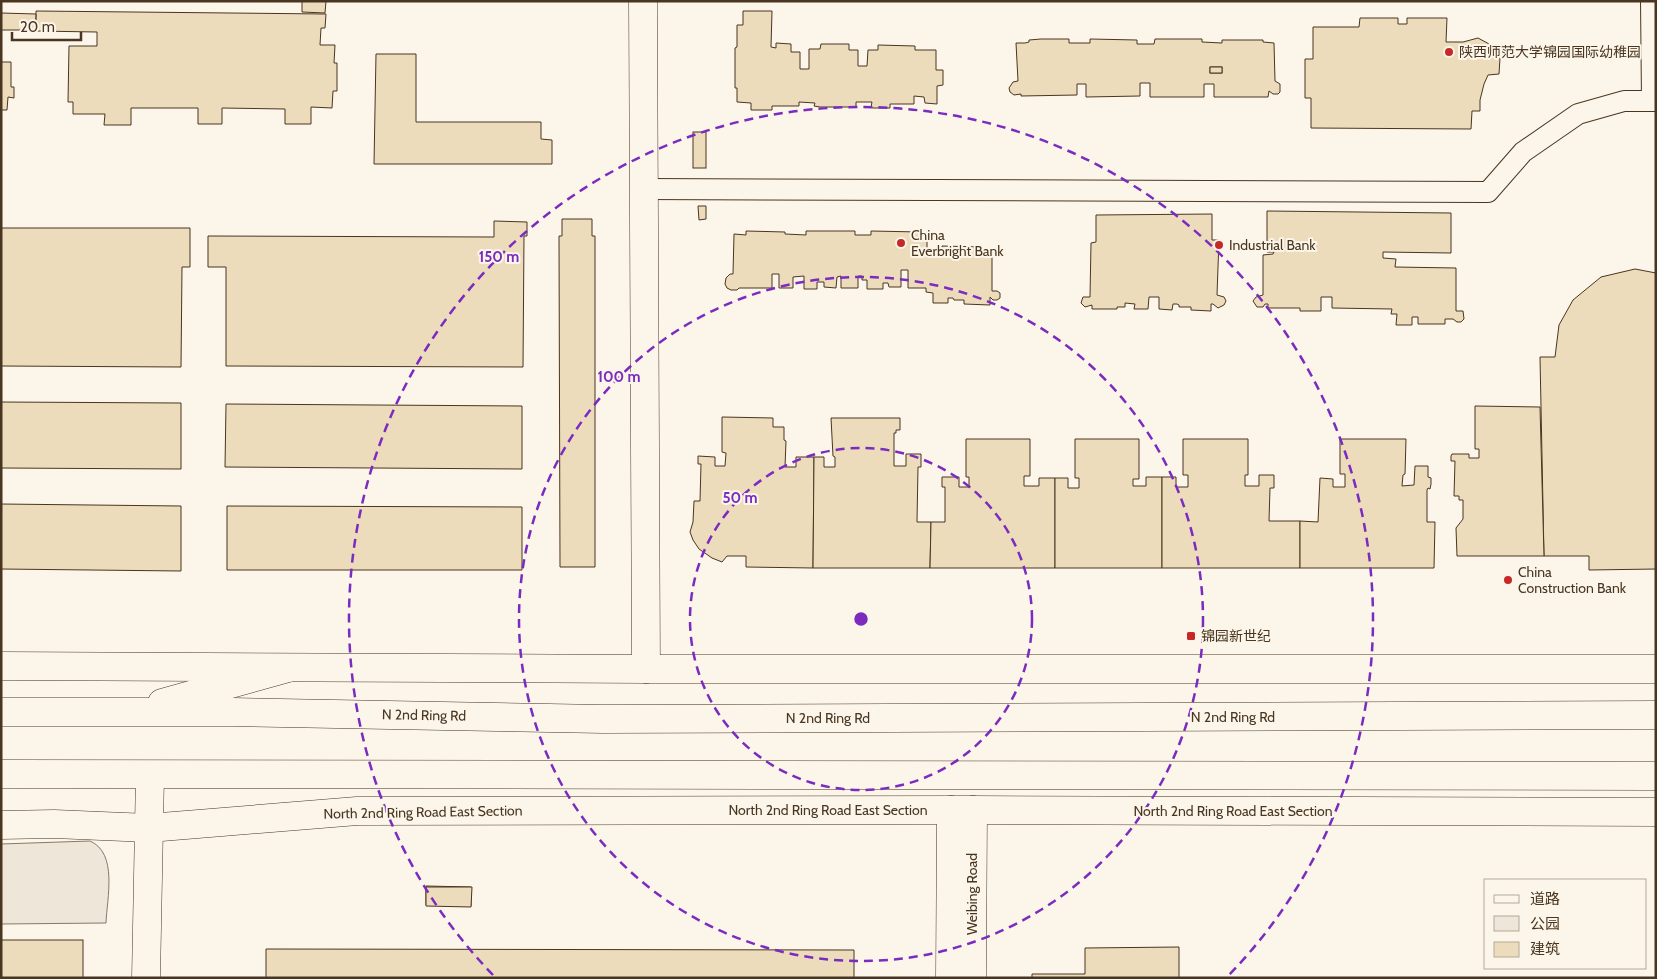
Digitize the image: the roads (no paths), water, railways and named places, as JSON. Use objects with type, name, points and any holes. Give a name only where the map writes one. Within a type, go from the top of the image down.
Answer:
[{"type":"main road","points":[[643,1],[646,669]]},
{"type":"main road","points":[[1,666],[646,669],[1656,669]]},
{"type":"main road","points":[[128,712],[288,668]]},
{"type":"main road","points":[[1,696],[88,712]]},
{"type":"main road","name":"N 2nd Ring Rd","points":[[1,712],[233,712],[603,719],[1656,715]]},
{"type":"main road","points":[[1,774],[1656,776]]},
{"type":"main road","points":[[1,791],[120,775]]},
{"type":"main road","points":[[146,978],[150,775]]},
{"type":"main road","name":"Weibing Road","points":[[950,978],[962,810]]},
{"type":"main road","name":"Weibing Road","points":[[962,810],[972,978]]},
{"type":"main road","name":"North 2nd Ring Road East Section","points":[[1,825],[54,824],[149,828],[357,811],[1656,812]]},
{"type":"street","points":[[644,189],[1488,192],[1522,152],[1578,114],[1624,101],[1654,101],[1651,1]]},
{"type":"place","name":"陕西师范大学锦园国际幼稚园","points":[[1449,52]]},
{"type":"place","name":"China Everbright Bank","points":[[901,243]]},
{"type":"place","name":"Industrial Bank","points":[[1219,245]]},
{"type":"place","name":"China Construction Bank","points":[[1508,580]]},
{"type":"place","name":"锦园新世纪","points":[[1191,636]]}]
